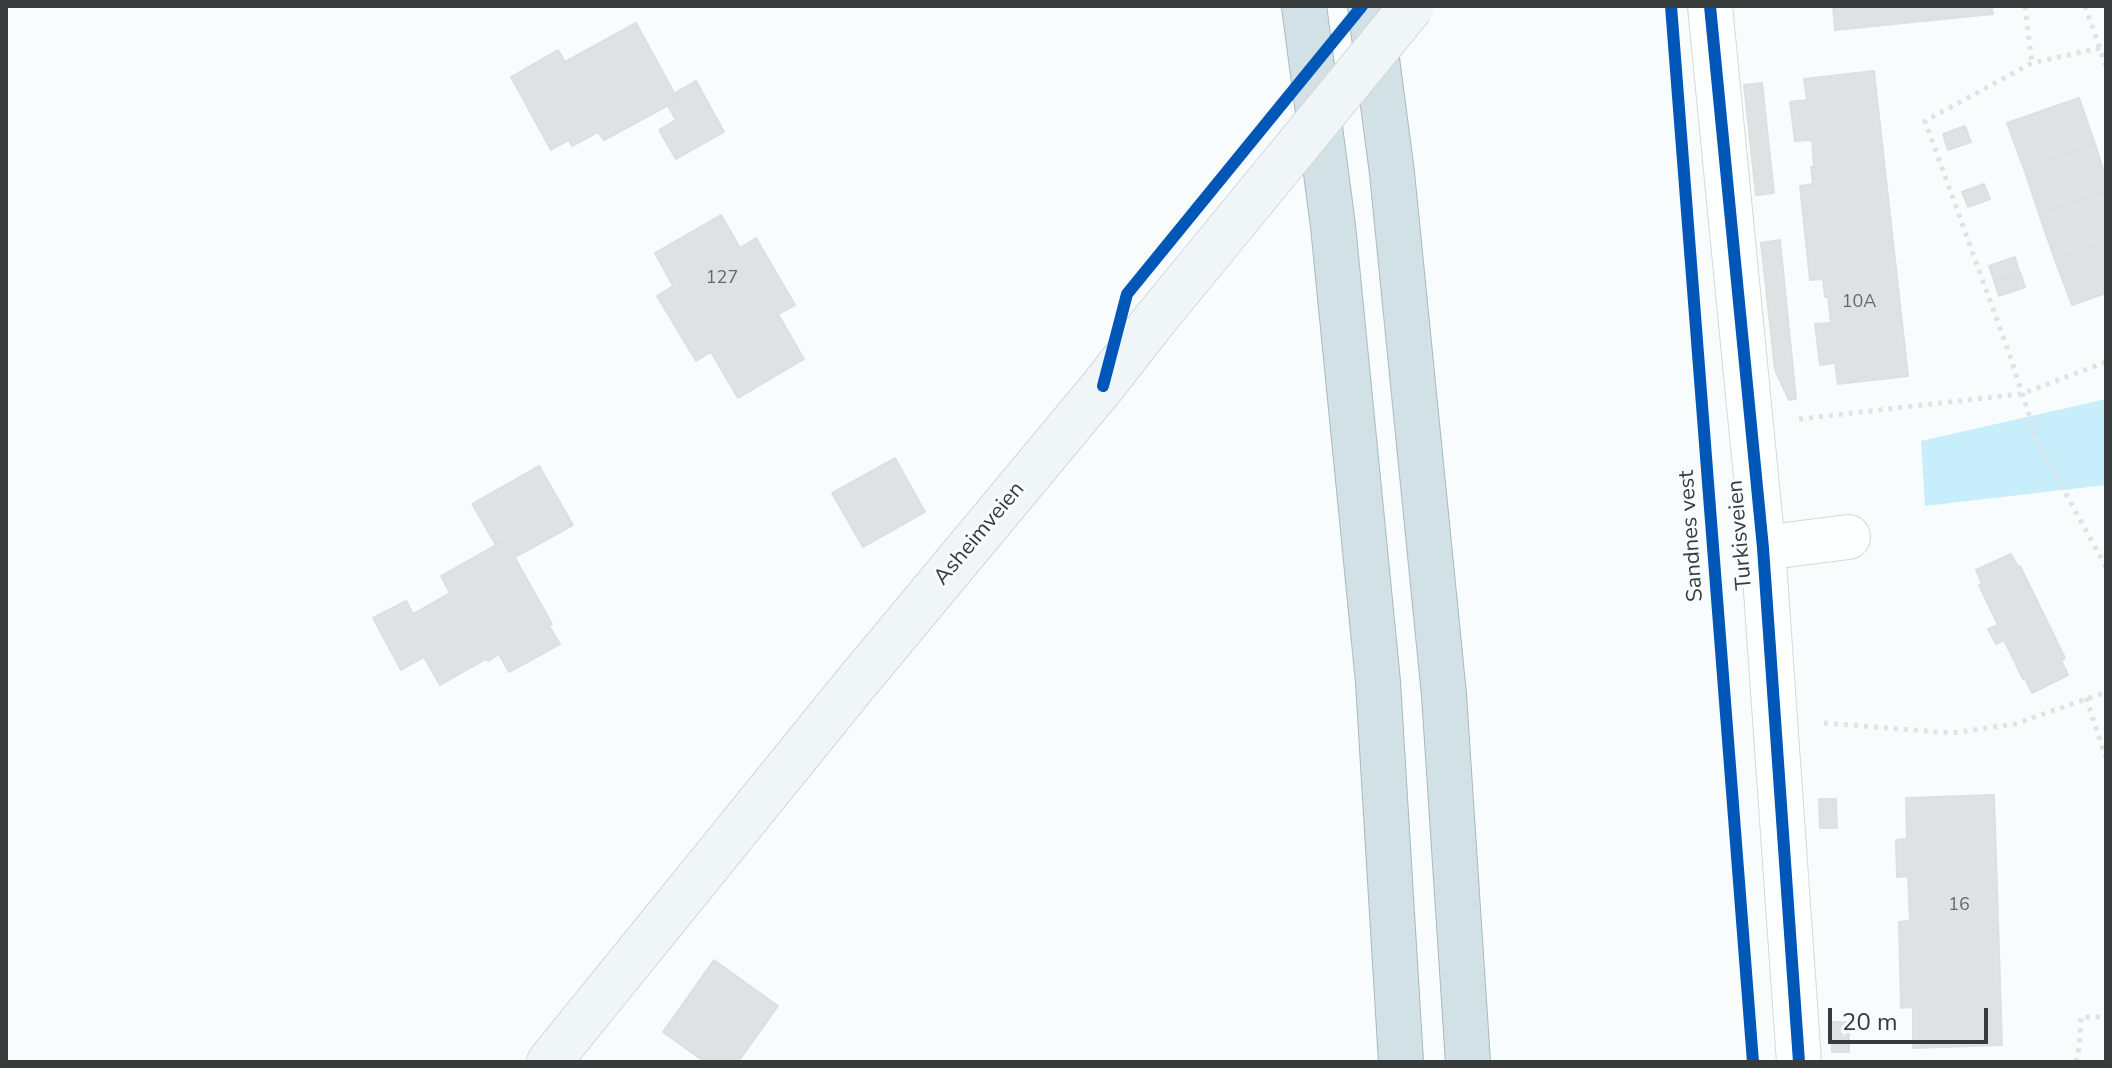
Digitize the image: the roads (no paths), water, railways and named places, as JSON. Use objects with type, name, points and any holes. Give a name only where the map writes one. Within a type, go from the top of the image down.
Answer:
[{"type":"highway","points":[[1304,6],[1333,226],[1378,682],[1401,1062]]},
{"type":"highway","points":[[1370,6],[1392,173],[1444,695],[1468,1062]]},
{"type":"main road","name":"Asheimveien","points":[[549,1062],[1412,6]]},
{"type":"street","name":"Turkisveien","points":[[1710,6],[1763,548],[1799,1062]]},
{"type":"street","name":"Turkisveien","points":[[1763,548],[1848,537]]}]
